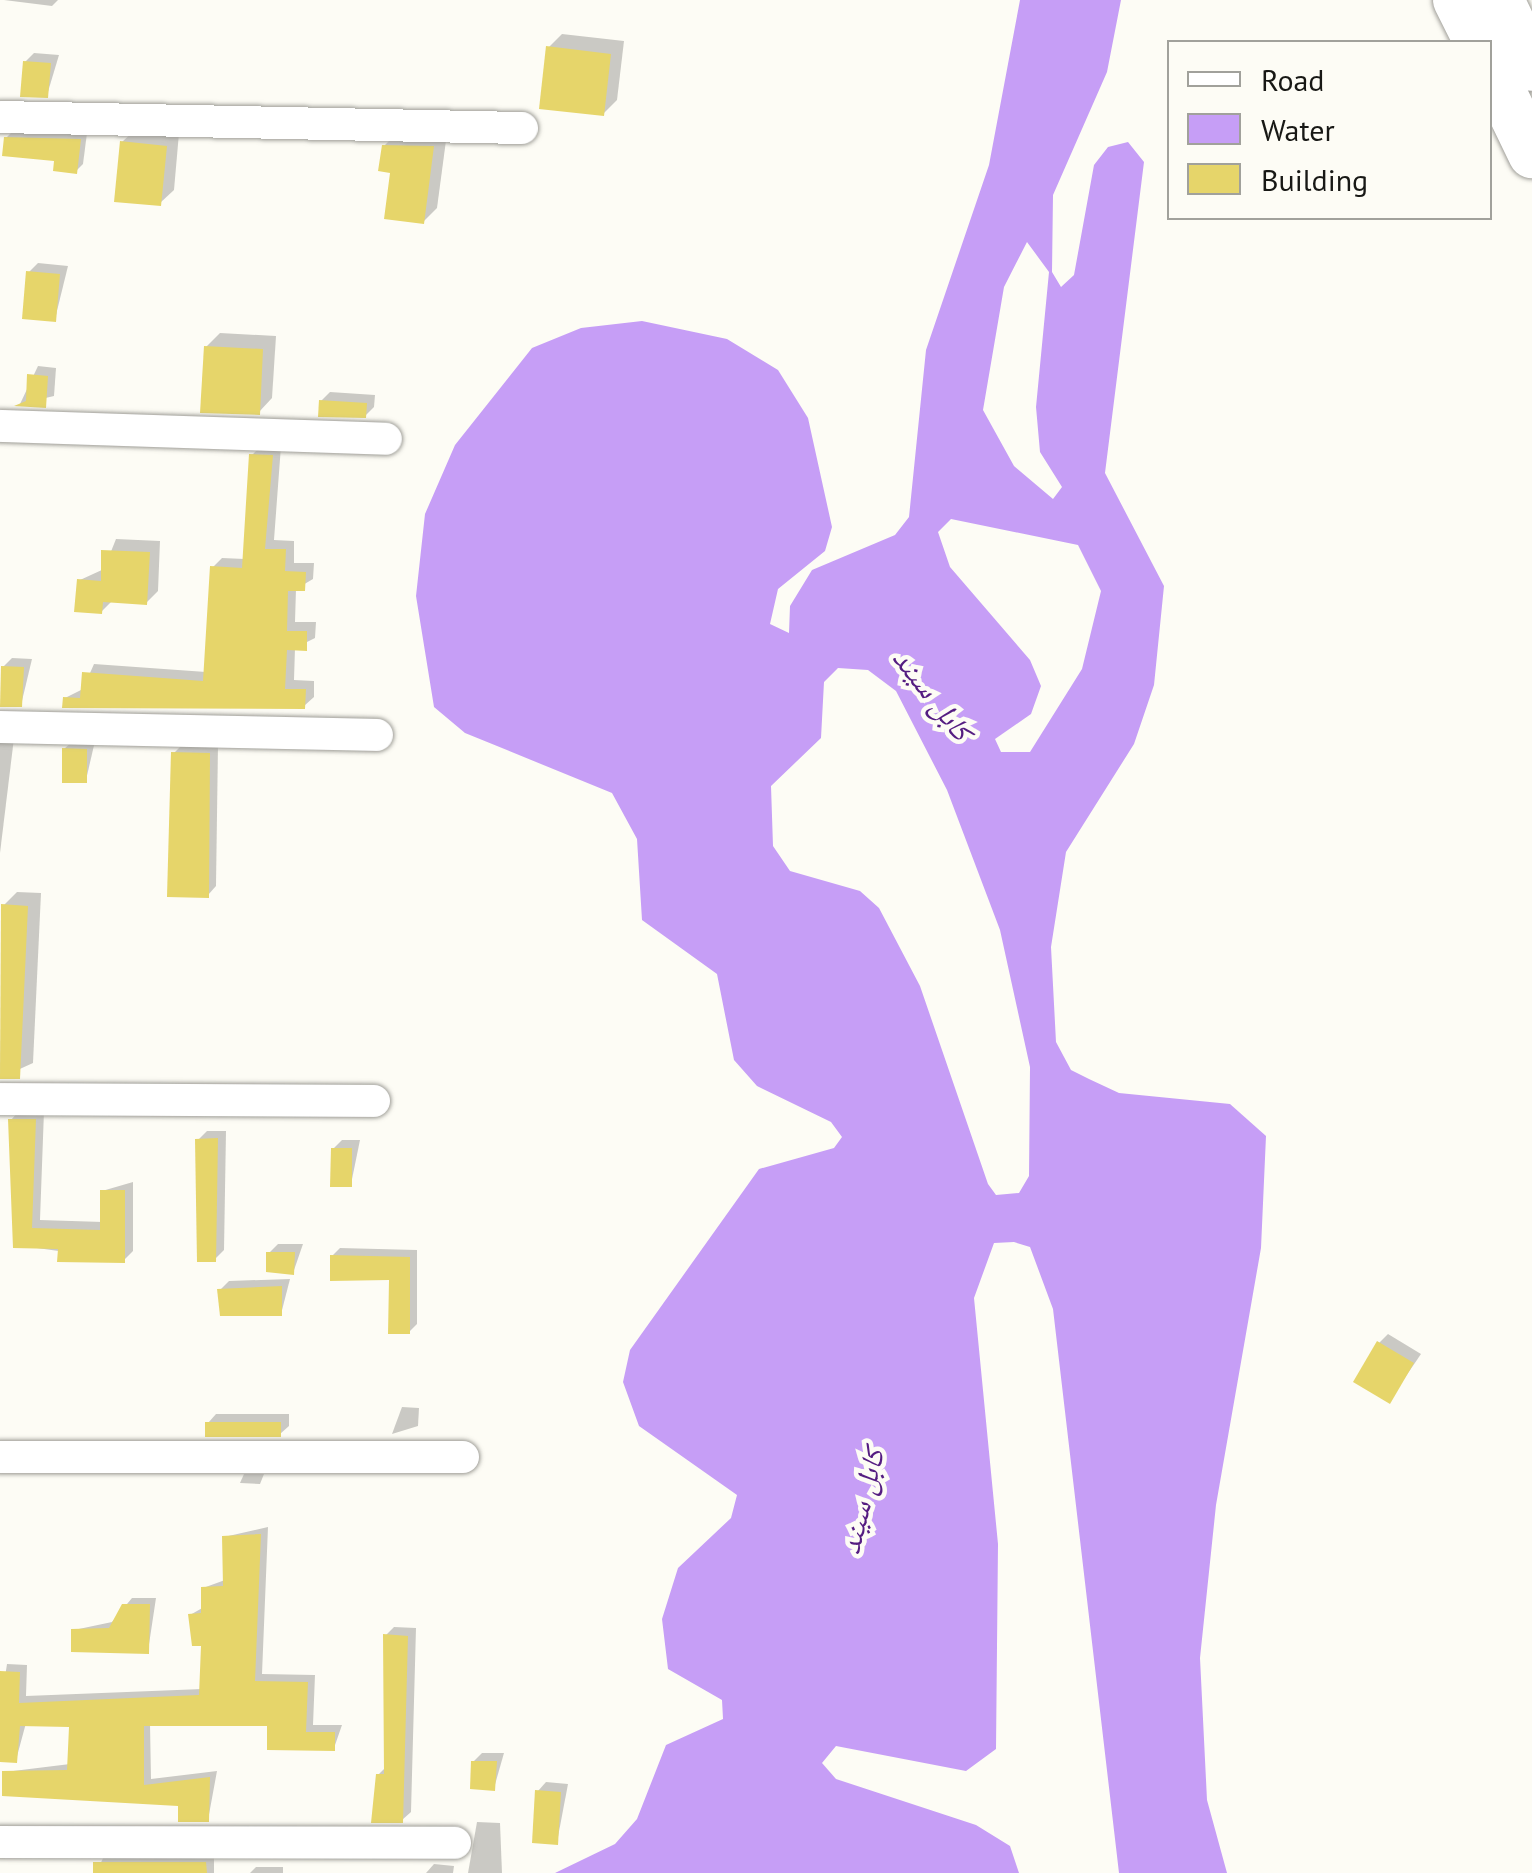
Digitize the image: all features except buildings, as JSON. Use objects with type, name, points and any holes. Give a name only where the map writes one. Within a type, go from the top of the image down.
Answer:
[{"type":"highway","points":[[1457,0],[1477,40]]},
{"type":"highway","points":[[1500,0],[1532,67]]},
{"type":"highway","points":[[1492,70],[1532,154]]},
{"type":"street","points":[[0,118],[522,128]]},
{"type":"street","points":[[0,426],[386,439]]},
{"type":"street","points":[[0,728],[377,735]]},
{"type":"street","points":[[0,1099],[374,1100]]},
{"type":"street","points":[[0,1457],[463,1456]]},
{"type":"street","points":[[0,1842],[455,1843]]},
{"type":"water","name":"کابل سيند","points":[[1020,0],[1121,0],[1107,72],[1053,195],[1052,272],[1061,287],[1074,275],[1094,165],[1108,147],[1128,142],[1144,162],[1105,473],[1164,586],[1154,685],[1134,744],[1066,852],[1051,947],[1056,1042],[1071,1070],[1119,1093],[1230,1104],[1266,1136],[1261,1248],[1216,1505],[1200,1658],[1207,1800],[1227,1873],[1119,1873],[1053,1309],[1030,1247],[1014,1242],[994,1243],[974,1298],[998,1544],[996,1749],[966,1771],[836,1746],[822,1763],[836,1779],[976,1825],[1010,1846],[1019,1873],[555,1873],[615,1844],[637,1819],[666,1745],[723,1719],[722,1700],[668,1669],[662,1619],[678,1568],[731,1518],[737,1495],[639,1426],[623,1382],[630,1350],[759,1169],[834,1148],[842,1137],[831,1122],[757,1086],[734,1060],[717,974],[642,920],[637,839],[612,793],[465,733],[434,707],[416,596],[425,514],[455,445],[532,348],[581,328],[642,321],[727,339],[778,370],[808,418],[832,527],[825,551],[778,589],[770,624],[789,633],[790,606],[812,570],[895,535],[909,517],[926,350],[989,165]],"holes":[[[1027,242],[1049,272],[1036,407],[1040,452],[1062,487],[1053,499],[1014,466],[983,410],[1004,287]],[[951,519],[1078,545],[1101,591],[1082,669],[1030,752],[1001,752],[995,739],[1031,714],[1041,686],[1030,660],[950,567],[938,532]],[[838,668],[868,670],[896,691],[947,790],[1000,930],[1030,1067],[1029,1176],[1019,1193],[996,1195],[988,1184],[920,986],[879,908],[860,891],[790,871],[773,846],[771,786],[821,738],[824,682]]]}]
